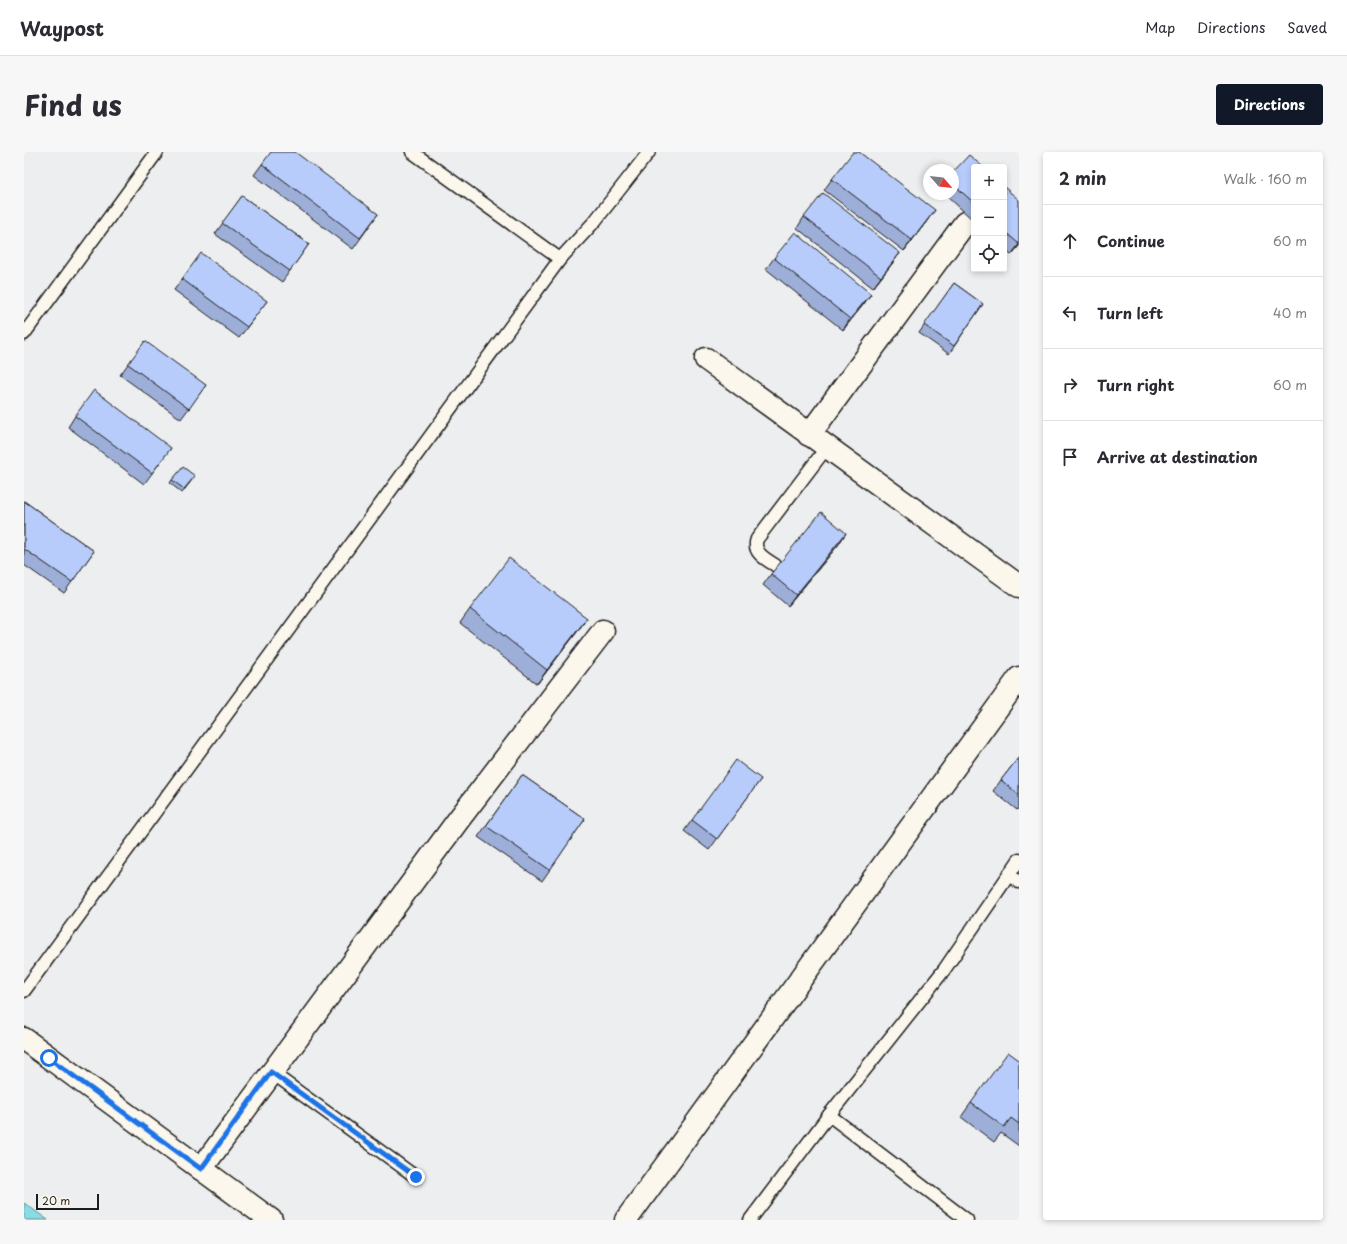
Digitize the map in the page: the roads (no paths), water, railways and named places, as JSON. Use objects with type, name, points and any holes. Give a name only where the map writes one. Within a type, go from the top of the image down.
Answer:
[{"type":"street","points":[[809,435],[966,223]]},
{"type":"street","points":[[706,359],[1019,586]]},
{"type":"street","points":[[201,1169],[271,1072],[459,819],[603,631]]},
{"type":"street","points":[[626,1220],[1019,678]]},
{"type":"street","points":[[24,1040],[270,1220]]},
{"type":"lane","points":[[24,334],[157,152]]},
{"type":"lane","points":[[412,152],[560,259]]},
{"type":"lane","points":[[24,991],[560,259],[595,221],[649,152]]},
{"type":"lane","points":[[775,565],[762,557],[757,550],[755,544],[757,539],[827,447]]},
{"type":"lane","points":[[750,1220],[829,1115],[944,970],[1014,878],[1019,860]]},
{"type":"lane","points":[[271,1072],[416,1177]]},
{"type":"lane","points":[[829,1115],[966,1220]]},
{"type":"water","points":[[24,1203],[48,1220],[24,1220]]}]
